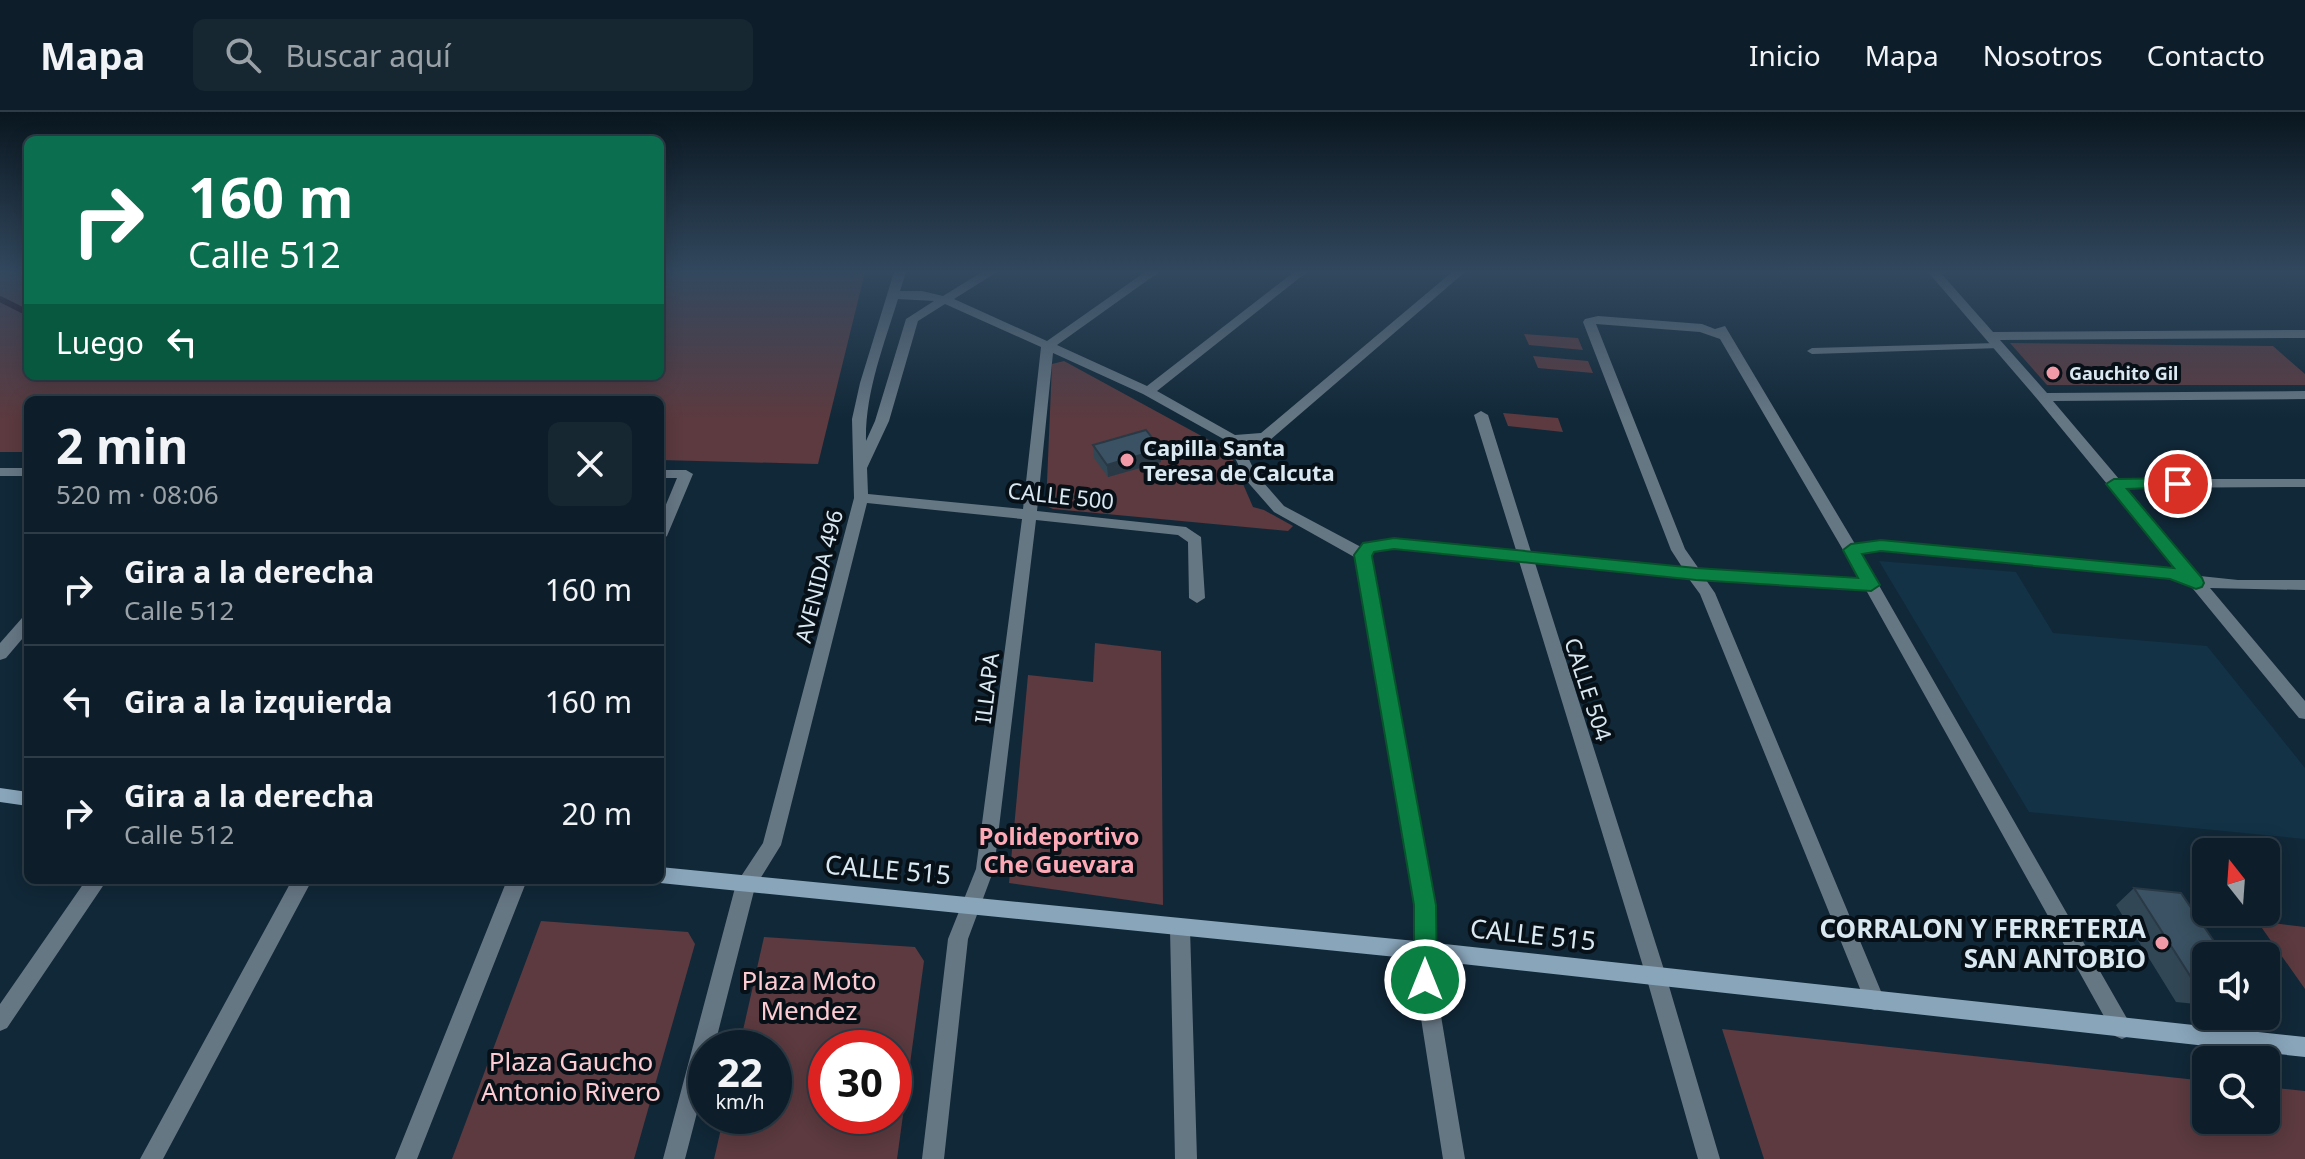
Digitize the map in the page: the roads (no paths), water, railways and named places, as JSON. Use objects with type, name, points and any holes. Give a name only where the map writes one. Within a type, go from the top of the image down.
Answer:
[{"type":"street","name":"AVENIDA 496","points":[[674,1159],[746,884],[772,845],[861,498],[859,419],[866,383],[885,321]]},
{"type":"street","points":[[860,470],[882,421],[911,321]]},
{"type":"street","points":[[991,321],[1148,391],[1233,439],[1265,437],[1402,321]]},
{"type":"street","points":[[1047,347],[1084,321]]},
{"type":"street","points":[[1148,391],[1238,321]]},
{"type":"street","points":[[1594,321],[1589,322],[1678,550],[1707,593],[1875,1001]]},
{"type":"street","points":[[1609,321],[1723,332],[1851,550],[2122,1029]]},
{"type":"street","points":[[1975,321],[2043,397],[2305,713]]},
{"type":"street","points":[[1992,341],[2305,334]]},
{"type":"street","name":"ILLAPA","points":[[933,1159],[958,939],[985,869],[1030,513],[1047,347]]},
{"type":"street","points":[[2043,397],[2305,395]]},
{"type":"street","name":"CALLE 504","points":[[1481,415],[1656,976],[1709,1159]]},
{"type":"street","points":[[1233,439],[1250,476],[1279,509],[1366,551],[1394,543],[1696,574],[1871,585]]},
{"type":"street","points":[[0,472],[24,472]]},
{"type":"street","points":[[664,474],[686,474],[664,526]]},
{"type":"street","points":[[2114,484],[2305,483]]},
{"type":"street","name":"CALLE 500","points":[[861,498],[1181,530],[1194,537],[1197,598]]},
{"type":"street","points":[[1851,550],[1881,546],[2173,573],[2196,583],[2305,585]]},
{"type":"street","points":[[1366,551],[1425,905],[1425,980],[1454,1159]]},
{"type":"street","points":[[0,654],[24,627]]},
{"type":"street","points":[[0,795],[24,798]]},
{"type":"street","name":"CALLE 515","points":[[664,875],[1426,951],[2305,1047]]},
{"type":"street","points":[[0,1021],[94,884]]},
{"type":"street","points":[[151,1159],[300,884]]},
{"type":"street","points":[[406,1159],[515,884]]},
{"type":"street","points":[[1180,929],[1186,1159]]},
{"type":"lane","points":[[1812,351],[1992,341]]},
{"type":"place","name":"Gauchito Gil","points":[[2053,373]]},
{"type":"place","name":"Capilla Santa Teresa de Calcuta","points":[[1127,460]]},
{"type":"place","name":"CORRALON Y FERRETERIA SAN ANTOBIO","points":[[2162,943]]},
{"type":"district","name":"Polideportivo Che Guevara","points":[[1059,849]]},
{"type":"park label","name":"Plaza Moto Mendez","points":[[809,995]]},
{"type":"park label","name":"Plaza Gaucho Antonio Rivero","points":[[571,1076]]}]
